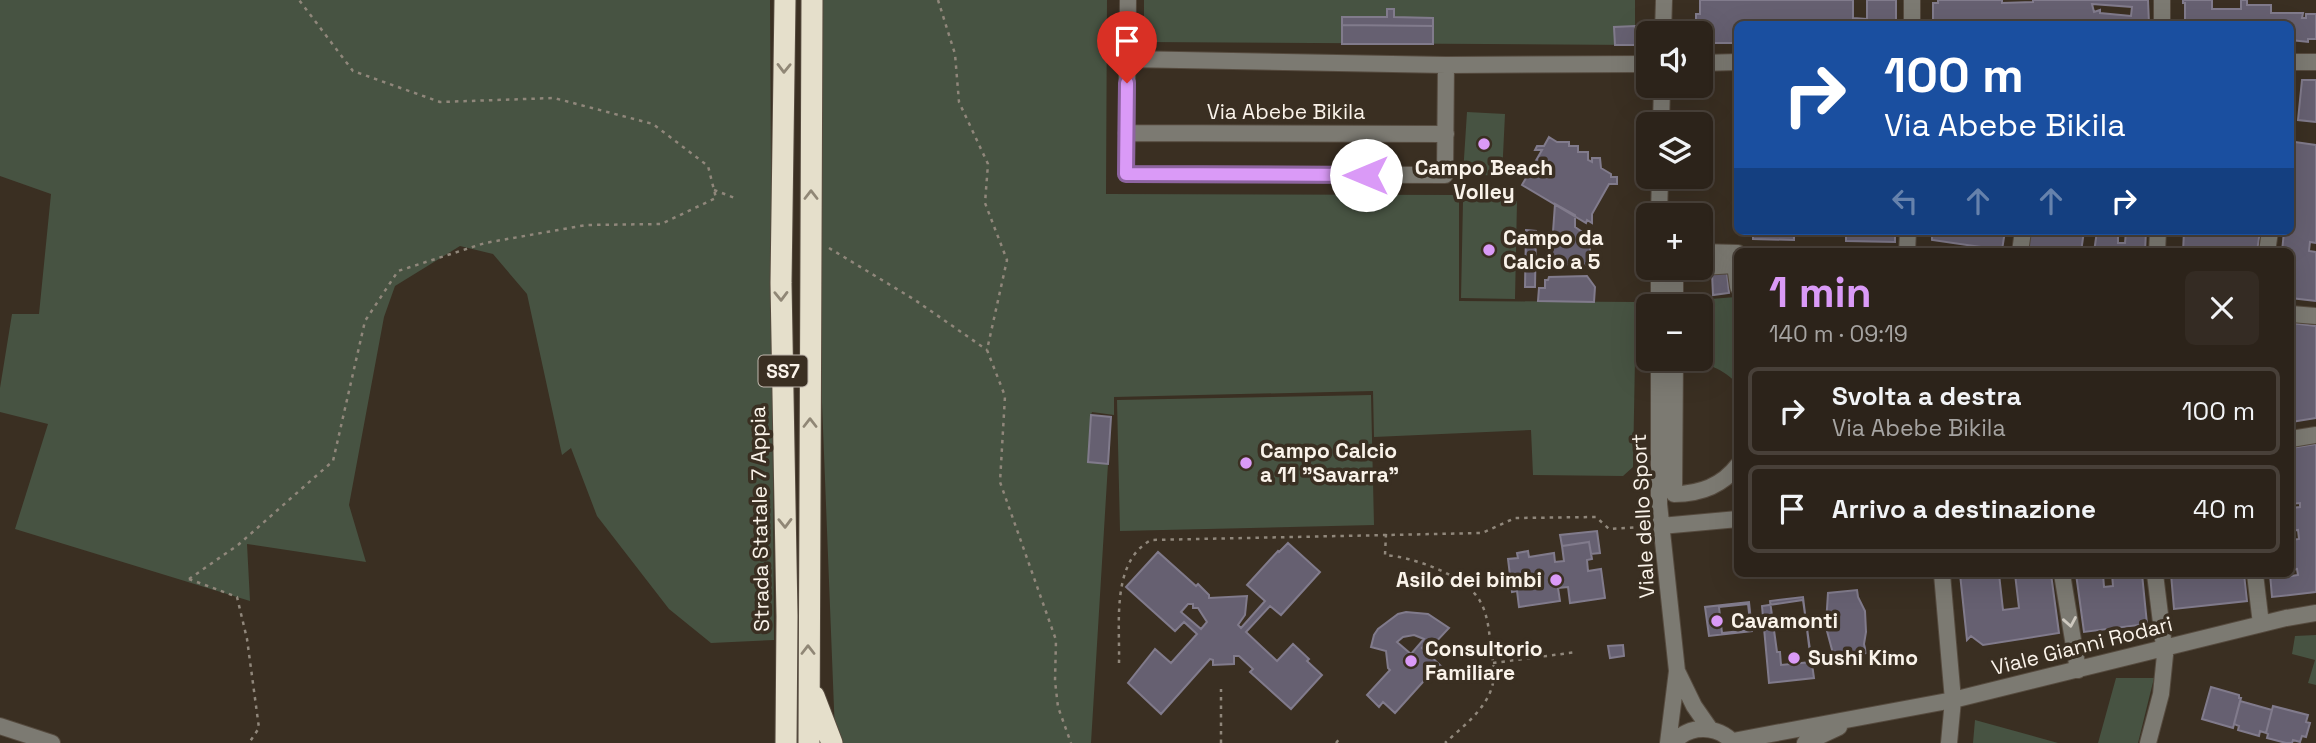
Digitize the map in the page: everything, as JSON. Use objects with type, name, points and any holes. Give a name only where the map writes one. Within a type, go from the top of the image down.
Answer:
[{"type":"highway","name":"Strada Statale 7 Appia","points":[[785,0],[781,283],[787,616],[786,743]]},
{"type":"highway","name":"SS7","points":[[809,743],[812,0]]},
{"type":"highway","points":[[772,743],[777,718],[779,654],[787,616]]},
{"type":"highway","points":[[808,680],[832,743]]},
{"type":"street","points":[[1128,0],[1126,174],[1446,175],[1446,65]]},
{"type":"street","points":[[1663,21],[1664,0]]},
{"type":"street","points":[[1912,0],[1912,21]]},
{"type":"street","points":[[2162,0],[2162,21]]},
{"type":"street","points":[[1127,59],[1446,65],[1636,64]]},
{"type":"street","points":[[1713,63],[1734,62]]},
{"type":"street","points":[[2294,62],[2316,62]]},
{"type":"street","name":"Via Abebe Bikila","points":[[1126,132],[1446,134]]},
{"type":"street","points":[[1713,252],[1734,253]]},
{"type":"street","points":[[1713,266],[1734,265]]},
{"type":"street","points":[[2294,314],[2316,316]]},
{"type":"street","name":"Viale dello Sport","points":[[1659,371],[1659,504],[1677,671],[1670,743]]},
{"type":"street","points":[[1675,371],[1674,494],[1707,489],[1734,470]]},
{"type":"street","points":[[2294,439],[2316,435]]},
{"type":"street","points":[[1659,504],[1702,498],[1727,491],[1734,485]]},
{"type":"street","points":[[1661,527],[1734,519]]},
{"type":"street","points":[[1941,577],[1954,700],[1949,743]]},
{"type":"street","points":[[2062,577],[2078,670]]},
{"type":"street","points":[[2148,743],[2161,694],[2165,648],[2155,577]]},
{"type":"street","points":[[2255,577],[2261,624]]},
{"type":"street","name":"Viale Gianni Rodari","points":[[1734,742],[1954,700],[2261,624],[2316,613]]},
{"type":"street","name":"Viale dello Sport","points":[[1677,671],[1694,706],[1710,729]]},
{"type":"street","name":"Viale Gianni Rodari","points":[[1805,743],[1857,718]]},
{"type":"street","points":[[0,726],[52,743]]},
{"type":"street","points":[[1670,743],[1694,729],[1710,729],[1722,733],[1734,742]]},
{"type":"path","points":[[248,743],[259,729],[247,639],[237,597],[189,579],[238,545],[333,461],[365,321],[397,271],[485,243],[586,225],[661,224],[716,198],[708,166],[653,124],[554,98],[440,102],[353,71],[299,0]]},
{"type":"path","points":[[938,0],[955,54],[959,102],[988,164],[985,203],[1007,260],[987,350],[1004,397],[1000,482],[1056,640],[1055,681],[1058,707],[1071,743]]},
{"type":"path","points":[[714,190],[735,198]]},
{"type":"path","points":[[823,245],[915,300],[987,350]]},
{"type":"path","points":[[1119,663],[1122,576],[1139,547],[1151,540],[1482,533],[1515,518],[1596,517],[1609,529],[1661,527]]},
{"type":"path","points":[[1386,534],[1385,555],[1423,563],[1459,581],[1479,598],[1488,620],[1494,677],[1491,691],[1483,705],[1445,743]]},
{"type":"path","points":[[1493,663],[1577,652]]},
{"type":"path","points":[[1222,689],[1222,743]]},
{"type":"path","points":[[1336,743],[1340,737]]},
{"type":"green space","points":[[0,0],[770,0],[774,640],[711,643],[669,609],[597,516],[571,448],[562,455],[527,294],[493,254],[460,246],[395,286],[384,317],[349,505],[366,562],[247,544],[250,601],[15,529],[48,424],[0,412],[0,388],[12,314],[39,314],[51,194],[0,176]]},
{"type":"green space","points":[[820,0],[1107,0],[1106,194],[1459,195],[1459,301],[1636,302],[1633,467],[1623,476],[1533,475],[1531,430],[1374,437],[1373,391],[1114,397],[1114,415],[1092,412],[1091,415],[1088,462],[1108,464],[1091,743],[840,743],[835,734],[820,352]]},
{"type":"green space","points":[[1144,0],[1635,0],[1635,45],[1144,42]]},
{"type":"green space","name":"Campo Beach Volley","points":[[1467,112],[1505,114],[1502,176],[1463,174]]},
{"type":"green space","name":"Campo da Calcio a 5","points":[[1463,201],[1517,201],[1515,299],[1461,298]]},
{"type":"green space","points":[[1734,297],[1734,381],[1714,367],[1713,299]]},
{"type":"green space","name":"Campo Calcio a 11 \"Savarra\"","points":[[1371,395],[1374,525],[1120,531],[1117,400]]},
{"type":"green space","points":[[2316,635],[2316,685],[2308,683],[2315,660],[2292,654],[2295,636]]},
{"type":"green space","points":[[2116,678],[2154,678],[2138,743],[2098,743]]},
{"type":"green space","points":[[1975,720],[2058,743],[1973,743]]},
{"type":"building","points":[[1700,0],[1853,0],[1853,18],[1867,19],[1867,0],[1896,0],[1896,21],[1734,21],[1734,43],[1713,43],[1713,21],[1696,21],[1696,14],[1700,14]]},
{"type":"building","points":[[1938,0],[2002,0],[2002,3],[2033,0],[2148,0],[2149,21],[1933,21],[1933,3],[1938,3]],"holes":[[[2092,4],[2132,7],[2131,16],[2100,13],[2100,10],[2094,12]]]},
{"type":"building","points":[[2183,0],[2212,0],[2212,9],[2241,9],[2241,0],[2247,0],[2247,5],[2271,5],[2271,13],[2303,13],[2302,18],[2306,18],[2306,14],[2316,14],[2316,39],[2308,39],[2308,42],[2294,40],[2294,21],[2185,21]]},
{"type":"building","points":[[1387,9],[1394,9],[1394,17],[1433,18],[1433,26],[1342,25],[1342,17],[1387,17]]},
{"type":"building","points":[[1342,25],[1433,26],[1433,44],[1342,44]]},
{"type":"building","points":[[1635,26],[1635,45],[1615,45],[1614,27]]},
{"type":"building","points":[[2302,80],[2316,80],[2316,122],[2298,120]]},
{"type":"building","points":[[1549,137],[1557,142],[1569,142],[1569,146],[1578,146],[1578,152],[1588,152],[1588,160],[1592,162],[1592,158],[1600,158],[1601,168],[1611,174],[1611,177],[1617,177],[1617,184],[1609,184],[1592,214],[1592,223],[1587,220],[1586,223],[1522,185],[1542,150],[1535,150],[1537,146],[1544,146]]},
{"type":"building","points":[[2295,142],[2316,145],[2316,243],[2310,242],[2309,251],[2316,252],[2316,301],[2294,298],[2294,248],[2282,248],[2284,235],[2294,235]]},
{"type":"building","points":[[1555,204],[1575,215],[1575,227],[1584,233],[1601,233],[1601,240],[1590,240],[1590,265],[1550,264],[1550,232],[1553,232]]},
{"type":"building","points":[[1526,230],[1536,231],[1535,287],[1525,287]]},
{"type":"building","points":[[1753,235],[1794,235],[1794,240],[1753,239]]},
{"type":"building","points":[[1846,235],[1895,235],[1895,242],[1846,241]]},
{"type":"building","points":[[1932,235],[2004,235],[2002,248],[1932,240]]},
{"type":"building","points":[[2029,235],[2083,235],[2082,248],[2028,248]]},
{"type":"building","points":[[2096,235],[2120,235],[2118,243],[2125,243],[2126,235],[2146,235],[2145,248],[2095,248]]},
{"type":"building","points":[[2184,235],[2259,235],[2258,248],[2183,248]]},
{"type":"building","points":[[1713,273],[1727,273],[1729,293],[1713,294]]},
{"type":"building","points":[[1587,276],[1595,287],[1594,302],[1538,301],[1539,288],[1545,288],[1545,280],[1549,277]]},
{"type":"building","points":[[2294,323],[2316,326],[2316,418],[2294,422]]},
{"type":"building","points":[[1091,415],[1111,417],[1108,464],[1088,462]]},
{"type":"building","points":[[2316,444],[2316,592],[2272,597],[2270,577],[2294,577],[2298,575],[2297,569],[2294,570],[2294,540],[2299,539],[2298,530],[2294,531],[2294,508],[2300,507],[2300,503],[2294,504],[2294,448]]},
{"type":"building","points":[[1597,531],[1600,553],[1591,554],[1589,542],[1562,546],[1560,535]]},
{"type":"building","name":"Asilo dei bimbi","points":[[1589,542],[1592,559],[1587,560],[1588,571],[1601,569],[1605,598],[1570,603],[1568,587],[1558,588],[1560,601],[1519,607],[1517,591],[1512,592],[1508,559],[1518,558],[1517,553],[1528,551],[1529,557],[1554,553],[1555,562],[1564,561],[1562,546]]},
{"type":"building","points":[[1288,543],[1320,572],[1281,615],[1270,606],[1246,632],[1277,661],[1293,644],[1322,675],[1291,709],[1250,672],[1253,669],[1239,656],[1234,656],[1234,664],[1213,665],[1213,660],[1210,659],[1161,714],[1128,683],[1155,649],[1171,663],[1197,634],[1184,622],[1175,631],[1126,587],[1158,552],[1196,586],[1198,584],[1209,598],[1247,596],[1245,615],[1238,625],[1241,628],[1265,601],[1247,585]],"holes":[[[1188,604],[1193,604],[1193,608],[1198,608],[1207,622],[1201,629],[1181,612]]]},
{"type":"building","points":[[1960,577],[1999,577],[2003,610],[2019,608],[2015,577],[2051,577],[2059,633],[1983,645],[1971,636],[1967,640]]},
{"type":"building","points":[[2076,577],[2103,577],[2104,587],[2113,586],[2112,577],[2142,577],[2147,624],[2084,632]]},
{"type":"building","points":[[2171,577],[2244,577],[2247,601],[2174,609]]},
{"type":"building","points":[[1857,590],[1865,611],[1866,653],[1835,661],[1827,631],[1832,629],[1832,624],[1826,624],[1828,593]]},
{"type":"building","points":[[1803,597],[1811,662],[1781,665],[1770,601]]},
{"type":"building","points":[[1803,600],[1814,678],[1769,683],[1762,606]]},
{"type":"building","points":[[1749,602],[1752,631],[1709,636],[1705,607]]},
{"type":"building","points":[[1748,604],[1751,630],[1722,633],[1719,607]]},
{"type":"building","name":"Consultorio Familiare","points":[[1398,614],[1428,614],[1449,628],[1435,643],[1430,639],[1422,648],[1443,668],[1435,677],[1431,673],[1395,713],[1383,702],[1379,707],[1367,695],[1390,670],[1386,651],[1371,647],[1374,635]],"holes":[[[1414,635],[1424,639],[1411,654],[1397,642],[1403,637]]]},
{"type":"building","points":[[1623,645],[1624,656],[1610,658],[1608,646]]},
{"type":"building","points":[[2211,687],[2239,695],[2241,698],[2233,728],[2202,719]]},
{"type":"building","points":[[2240,701],[2272,710],[2266,733],[2260,731],[2259,736],[2238,730],[2239,726],[2234,724]]},
{"type":"building","points":[[2273,706],[2308,715],[2306,722],[2310,723],[2306,737],[2302,736],[2300,742],[2293,740],[2292,743],[2267,738]]},
{"type":"place","name":"Campo Beach Volley","points":[[1484,144]]},
{"type":"place","name":"Campo da Calcio a 5","points":[[1489,250]]},
{"type":"place","name":"Campo Calcio a 11 \"Savarra\"","points":[[1246,463]]},
{"type":"place","name":"Asilo dei bimbi","points":[[1556,580]]},
{"type":"place","name":"Cavamonti","points":[[1717,621]]},
{"type":"place","name":"Sushi Kimo","points":[[1794,658]]},
{"type":"place","name":"Consultorio Familiare","points":[[1411,661]]},
{"type":"route","points":[[1127,83],[1126,174],[1366,175]]}]
